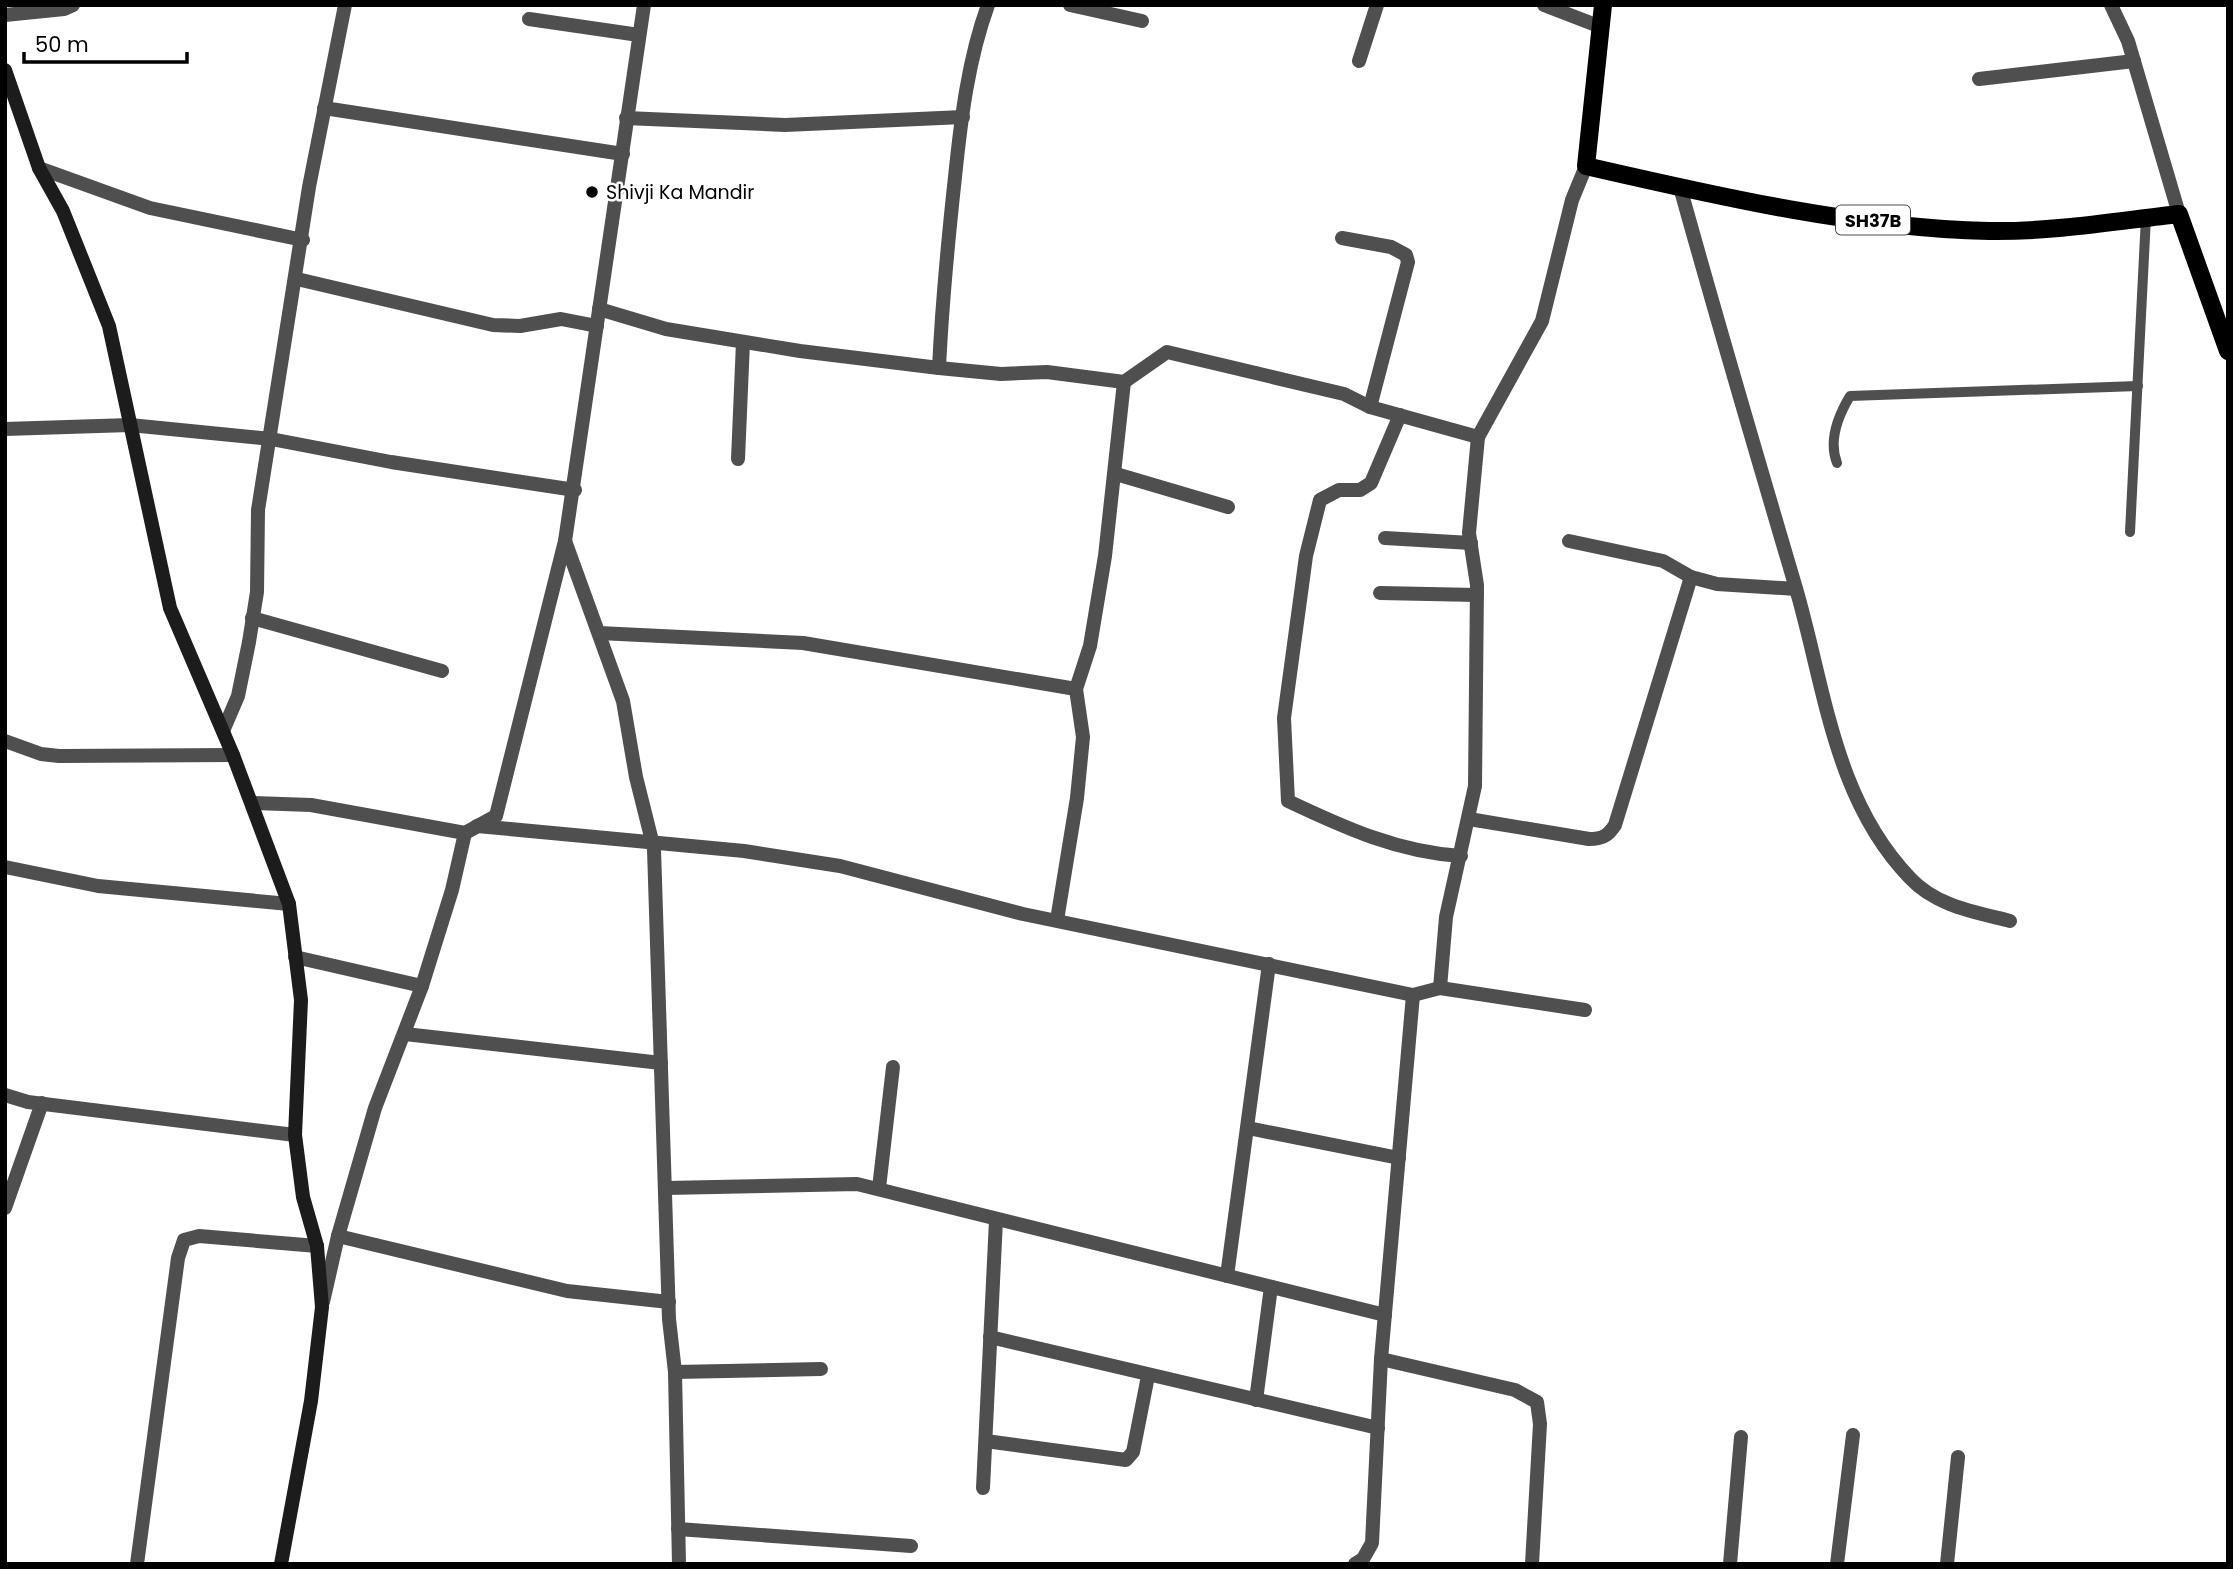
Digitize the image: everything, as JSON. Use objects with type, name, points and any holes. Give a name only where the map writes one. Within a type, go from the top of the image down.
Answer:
[{"type":"main road","points":[[1586,166],[1603,5]]},
{"type":"main road","name":"SH37B","points":[[1586,166],[1680,187],[1837,216],[1926,227],[2023,230],[2179,214]]},
{"type":"main road","points":[[2179,214],[2222,319],[2228,351]]},
{"type":"street","points":[[5,15],[64,9],[73,5]]},
{"type":"street","points":[[223,732],[238,696],[257,592],[258,510],[324,108],[345,5]]},
{"type":"street","points":[[281,1564],[311,1401],[322,1307],[338,1236],[375,1108],[422,986],[471,829],[496,816],[565,541],[575,490],[644,5]]},
{"type":"street","points":[[939,368],[943,283],[963,117],[974,44],[988,5]]},
{"type":"street","points":[[1070,5],[1142,21]]},
{"type":"street","points":[[1359,61],[1377,5]]},
{"type":"street","points":[[1544,5],[1601,27]]},
{"type":"street","points":[[2111,5],[2134,61],[2179,214]]},
{"type":"street","points":[[529,19],[639,35]]},
{"type":"street","points":[[1979,79],[2134,61]]},
{"type":"street","points":[[5,70],[39,168],[63,211],[109,326],[170,608],[196,676],[233,755],[289,904],[301,1000],[295,1135],[303,1197],[317,1246],[322,1307]]},
{"type":"street","points":[[324,108],[623,154]]},
{"type":"street","points":[[626,118],[785,125],[963,117]]},
{"type":"street","points":[[1440,988],[1446,917],[1475,786],[1477,595],[1469,533],[1478,437],[1542,321],[1572,200],[1586,166]]},
{"type":"street","points":[[39,168],[150,208],[303,240]]},
{"type":"street","points":[[1680,187],[1796,589],[1835,748],[1857,798],[1878,835],[1909,878],[1930,896],[2011,921]]},
{"type":"street","points":[[1342,238],[1391,247],[1406,255],[1408,262],[1370,407]]},
{"type":"street","points":[[297,279],[493,325],[520,326],[561,319],[597,326]]},
{"type":"street","points":[[599,309],[666,329],[743,342],[1001,374],[1048,372],[1124,382],[1167,352],[1344,394],[1370,407],[1478,437]]},
{"type":"street","points":[[738,459],[743,342]]},
{"type":"street","points":[[1056,920],[1077,799],[1083,737],[1076,689],[1090,646],[1116,474],[1124,382]]},
{"type":"street","points":[[1400,415],[1371,483],[1360,489],[1339,490],[1320,500],[1306,556],[1284,718],[1289,801],[1356,834],[1427,854],[1461,856]]},
{"type":"street","points":[[5,429],[130,425],[271,439],[391,462],[575,490]]},
{"type":"street","points":[[1116,474],[1228,507]]},
{"type":"street","points":[[1385,538],[1471,543]]},
{"type":"street","points":[[565,541],[624,701],[636,777],[652,842],[658,915],[660,1063],[667,1188],[669,1302],[675,1372],[679,1564]]},
{"type":"street","points":[[1569,541],[1663,561],[1691,577],[1727,586],[1796,589]]},
{"type":"street","points":[[1469,819],[1588,839],[1598,839],[1610,833],[1615,825],[1691,577]]},
{"type":"street","points":[[1380,593],[1477,595]]},
{"type":"street","points":[[252,618],[442,671]]},
{"type":"street","points":[[599,633],[803,643],[1076,689]]},
{"type":"street","points":[[5,741],[41,754],[59,756],[233,755]]},
{"type":"street","points":[[252,803],[311,804],[471,829],[744,851],[840,866],[1056,920],[1413,995],[1440,988],[1585,1010]]},
{"type":"street","points":[[5,867],[98,886],[289,904]]},
{"type":"street","points":[[295,957],[422,986]]},
{"type":"street","points":[[1227,1276],[1269,964]]},
{"type":"street","points":[[1355,1564],[1363,1559],[1372,1544],[1381,1359],[1413,995]]},
{"type":"street","points":[[405,1034],[660,1063]]},
{"type":"street","points":[[879,1188],[893,1067]]},
{"type":"street","points":[[5,1095],[42,1103],[295,1135]]},
{"type":"street","points":[[5,1208],[42,1103]]},
{"type":"street","points":[[1248,1128],[1399,1158]]},
{"type":"street","points":[[667,1188],[831,1183],[879,1188],[996,1220],[1385,1315]]},
{"type":"street","points":[[984,1488],[996,1220]]},
{"type":"street","points":[[137,1564],[178,1258],[184,1240],[199,1236],[317,1246]]},
{"type":"street","points":[[338,1236],[567,1291],[669,1302]]},
{"type":"street","points":[[1256,1401],[1270,1287]]},
{"type":"street","points":[[990,1337],[1147,1376],[1378,1428]]},
{"type":"street","points":[[1381,1359],[1515,1390],[1537,1402],[1540,1424],[1532,1564]]},
{"type":"street","points":[[675,1372],[821,1369]]},
{"type":"street","points":[[985,1441],[1126,1460],[1133,1452],[1147,1376]]},
{"type":"street","points":[[1837,1564],[1853,1435]]},
{"type":"street","points":[[1730,1564],[1741,1437]]},
{"type":"street","points":[[1947,1564],[1958,1457]]},
{"type":"street","points":[[678,1529],[911,1546]]},
{"type":"lane","points":[[2130,532],[2146,217]]},
{"type":"lane","points":[[1837,463],[1833,452],[1837,418],[1850,396],[2138,386]]},
{"type":"place","name":"Shivji Ka Mandir","points":[[592,192]]}]
